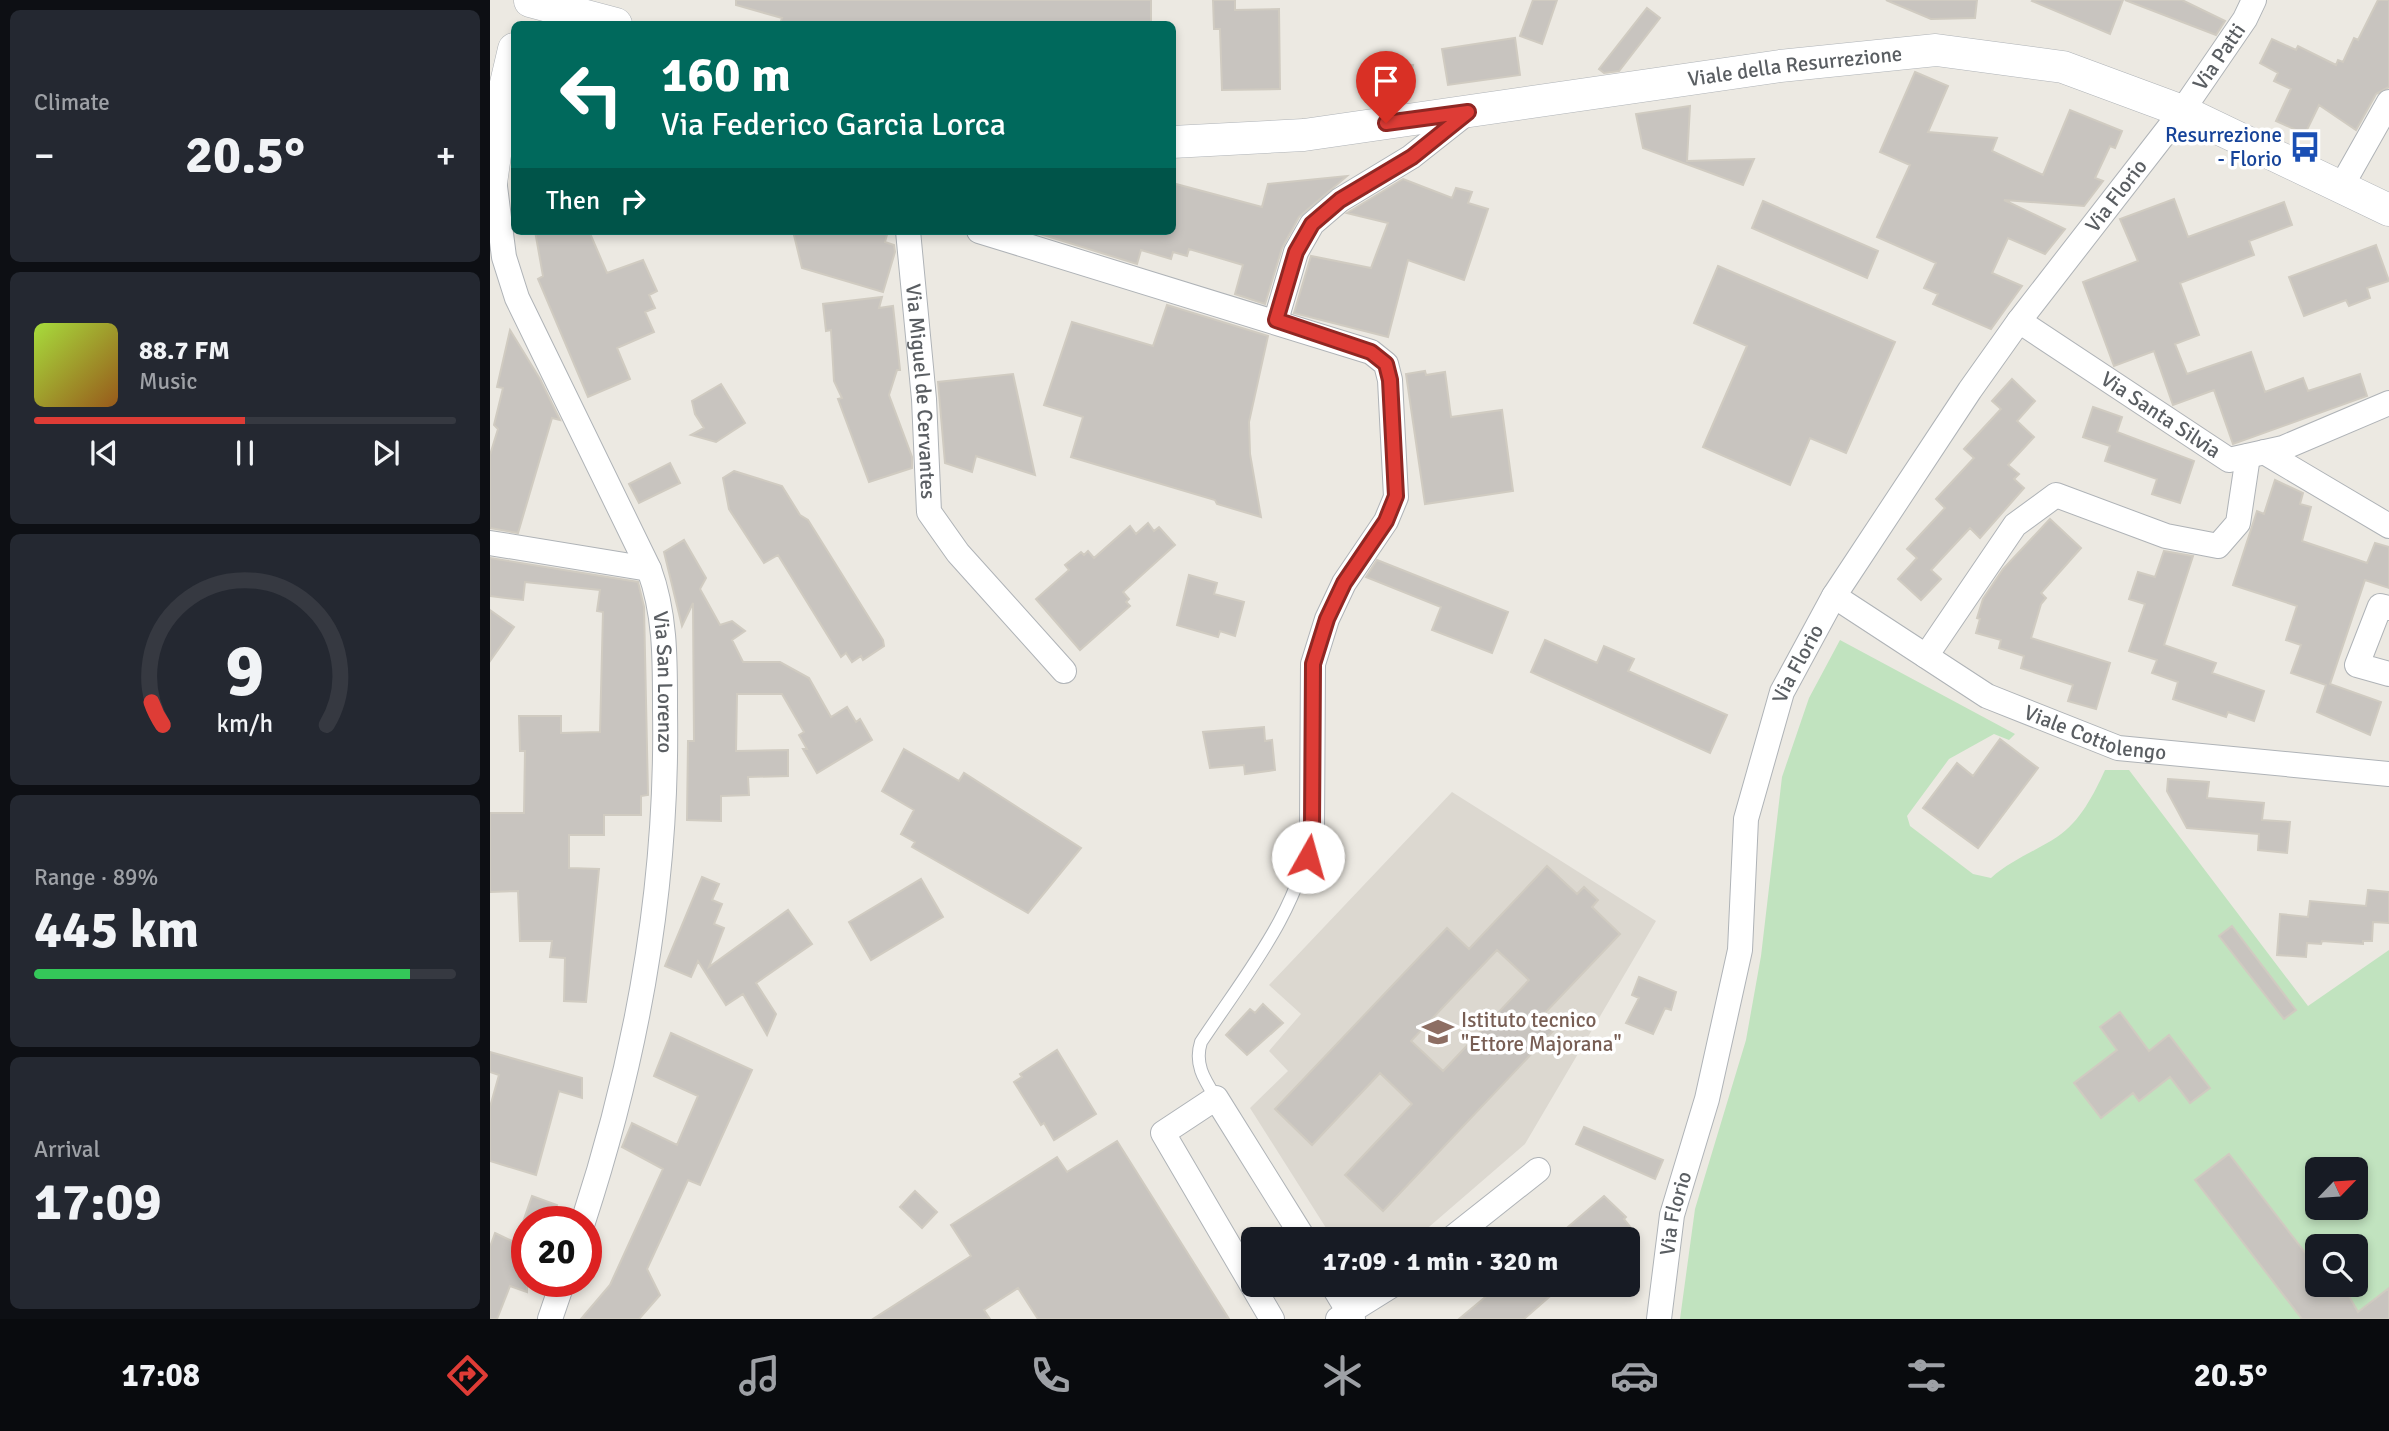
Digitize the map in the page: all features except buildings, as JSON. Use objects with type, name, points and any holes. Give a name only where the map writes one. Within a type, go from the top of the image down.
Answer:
[{"type":"street","name":"Via Patti","points":[[2182,111],[2245,19],[2254,0]]},
{"type":"street","points":[[527,8],[599,21]]},
{"type":"street","name":"Viale della Resurrezione","points":[[1176,142],[1304,135],[1780,66],[1936,50],[2063,67],[2182,111],[2389,210]]},
{"type":"street","points":[[491,180],[511,75]]},
{"type":"street","points":[[2340,187],[2389,102]]},
{"type":"street","name":"Via Florio","points":[[1659,1319],[1672,1215],[1707,1099],[1740,950],[1746,819],[1782,692],[1832,600],[2019,321],[2182,111]]},
{"type":"street","points":[[1276,320],[1296,252],[1312,224],[1340,200],[1412,157],[1468,112]]},
{"type":"street","name":"Via San Lorenzo","points":[[491,180],[504,257],[517,298],[649,569],[662,614],[666,747],[663,847],[650,944],[628,1057],[587,1206]]},
{"type":"street","name":"Via Miguel de Cervantes","points":[[908,235],[924,399],[929,512],[958,553],[1065,671]]},
{"type":"street","points":[[992,235],[1136,281],[1276,320],[1371,352],[1386,364],[1390,380],[1396,496],[1386,521],[1344,583],[1327,619],[1313,664],[1312,828]]},
{"type":"street","name":"Via Santa Silvia","points":[[2019,321],[2229,460],[2283,448],[2389,403]]},
{"type":"street","points":[[1926,656],[2015,525],[2056,495],[2166,536],[2218,546],[2238,523],[2256,454],[2389,526]]},
{"type":"street","points":[[490,543],[649,569]]},
{"type":"street","name":"Viale Cottolengo","points":[[1832,600],[1987,696],[2118,748],[2389,774]]},
{"type":"street","points":[[2389,608],[2380,606],[2357,665],[2389,674]]},
{"type":"street","points":[[1272,1319],[1163,1133],[1216,1098],[1297,1227]]},
{"type":"street","points":[[1466,1227],[1538,1170]]},
{"type":"street","points":[[550,1319],[558,1297]]},
{"type":"street","points":[[1338,1297],[1347,1317],[1375,1297]]},
{"type":"lane","points":[[1216,1098],[1201,1073],[1197,1055],[1201,1042],[1283,919],[1308,857],[1312,828]]},
{"type":"shaded area","name":"Istituto tecnico \"Ettore Majorana\"","points":[[1452,792],[1656,921],[1525,1144],[1429,1227],[1325,1227],[1250,1108],[1288,1071],[1269,1051],[1301,1014],[1269,985]]},
{"type":"green space","points":[[1840,640],[2015,734],[2009,740],[1994,734],[1949,759],[1907,816],[1910,826],[1973,874],[1991,878],[2057,837],[2079,816],[2105,770],[2129,770],[2308,1006],[2389,950],[2389,1319],[1680,1319],[1695,1209],[1746,1040],[1761,956],[1782,777],[1809,698]]},
{"type":"place","name":"Resurrezione - Florio","points":[[2305,147]]},
{"type":"place","name":"Istituto tecnico \"Ettore Majorana\"","points":[[1438,1032]]},
{"type":"route","points":[[1308,857],[1312,828],[1313,664],[1327,619],[1344,583],[1386,521],[1396,496],[1395,452],[1390,380],[1386,364],[1371,352],[1276,320],[1296,252],[1312,224],[1340,200],[1412,157],[1468,112],[1386,123]]}]
